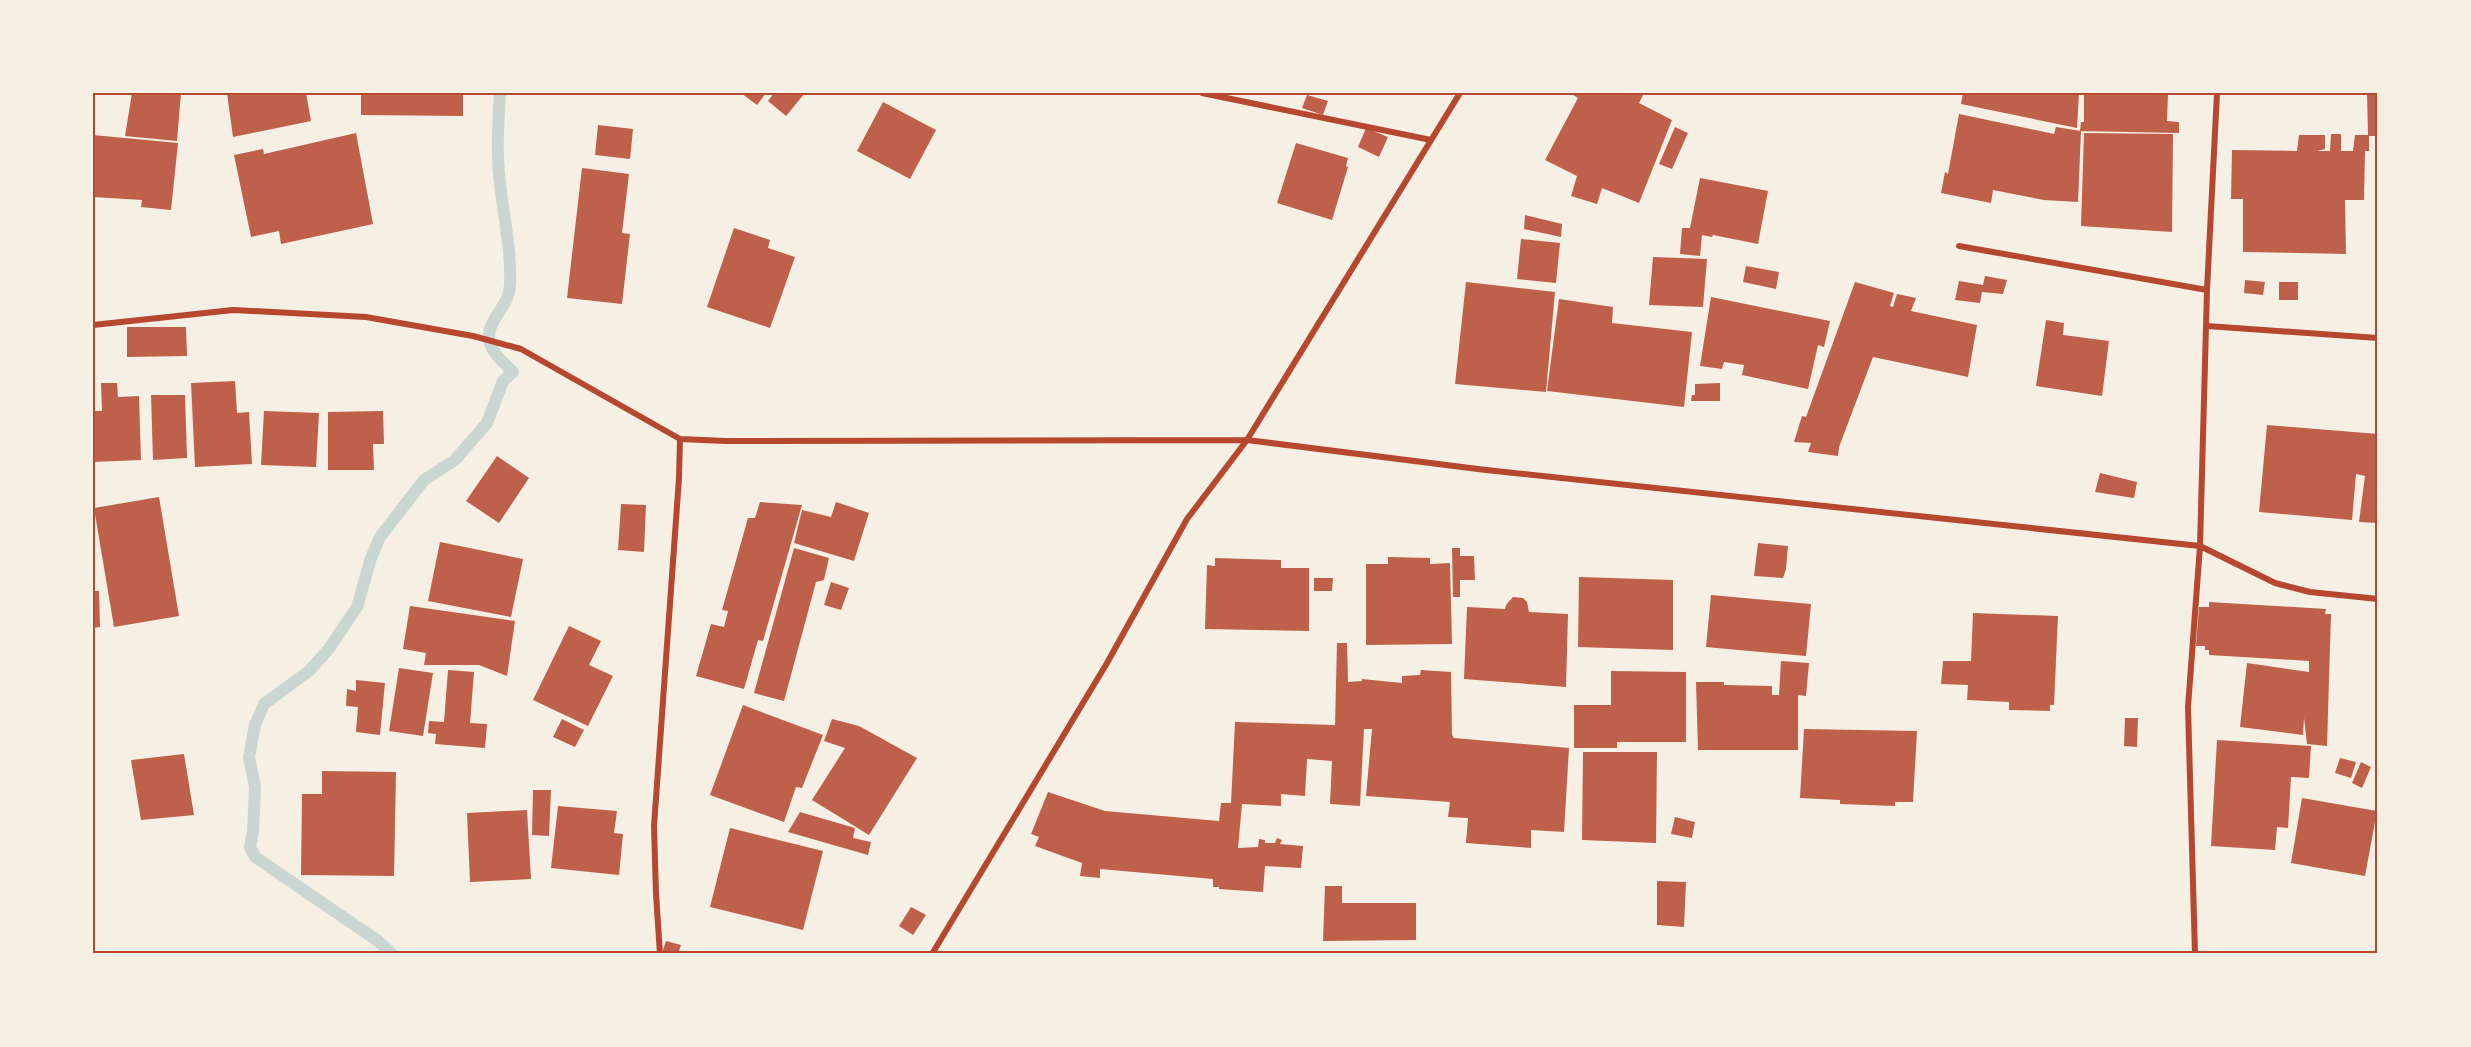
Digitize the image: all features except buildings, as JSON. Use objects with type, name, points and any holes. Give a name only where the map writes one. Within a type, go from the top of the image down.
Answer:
[{"type":"street","points":[[1202,93],[1431,140]]},
{"type":"street","points":[[932,954],[1107,663],[1187,519],[1247,440],[1460,93]]},
{"type":"street","points":[[2194,954],[2188,707],[2200,546],[2206,290],[2217,93]]},
{"type":"street","points":[[1959,246],[2206,290]]},
{"type":"street","points":[[93,325],[233,310],[366,317],[473,336],[521,349],[680,439],[725,441],[1247,440],[1498,472],[2200,546],[2275,583],[2310,592],[2378,599]]},
{"type":"street","points":[[2206,326],[2378,338]]},
{"type":"street","points":[[660,954],[654,826],[680,439]]},
{"type":"waterway","points":[[392,954],[378,941],[255,857],[250,847],[255,787],[249,757],[255,725],[264,704],[309,671],[328,650],[357,607],[371,558],[380,537],[424,480],[455,460],[487,423],[503,381],[513,372],[494,352],[489,335],[493,321],[506,301],[510,285],[509,253],[498,157],[500,93]]}]
